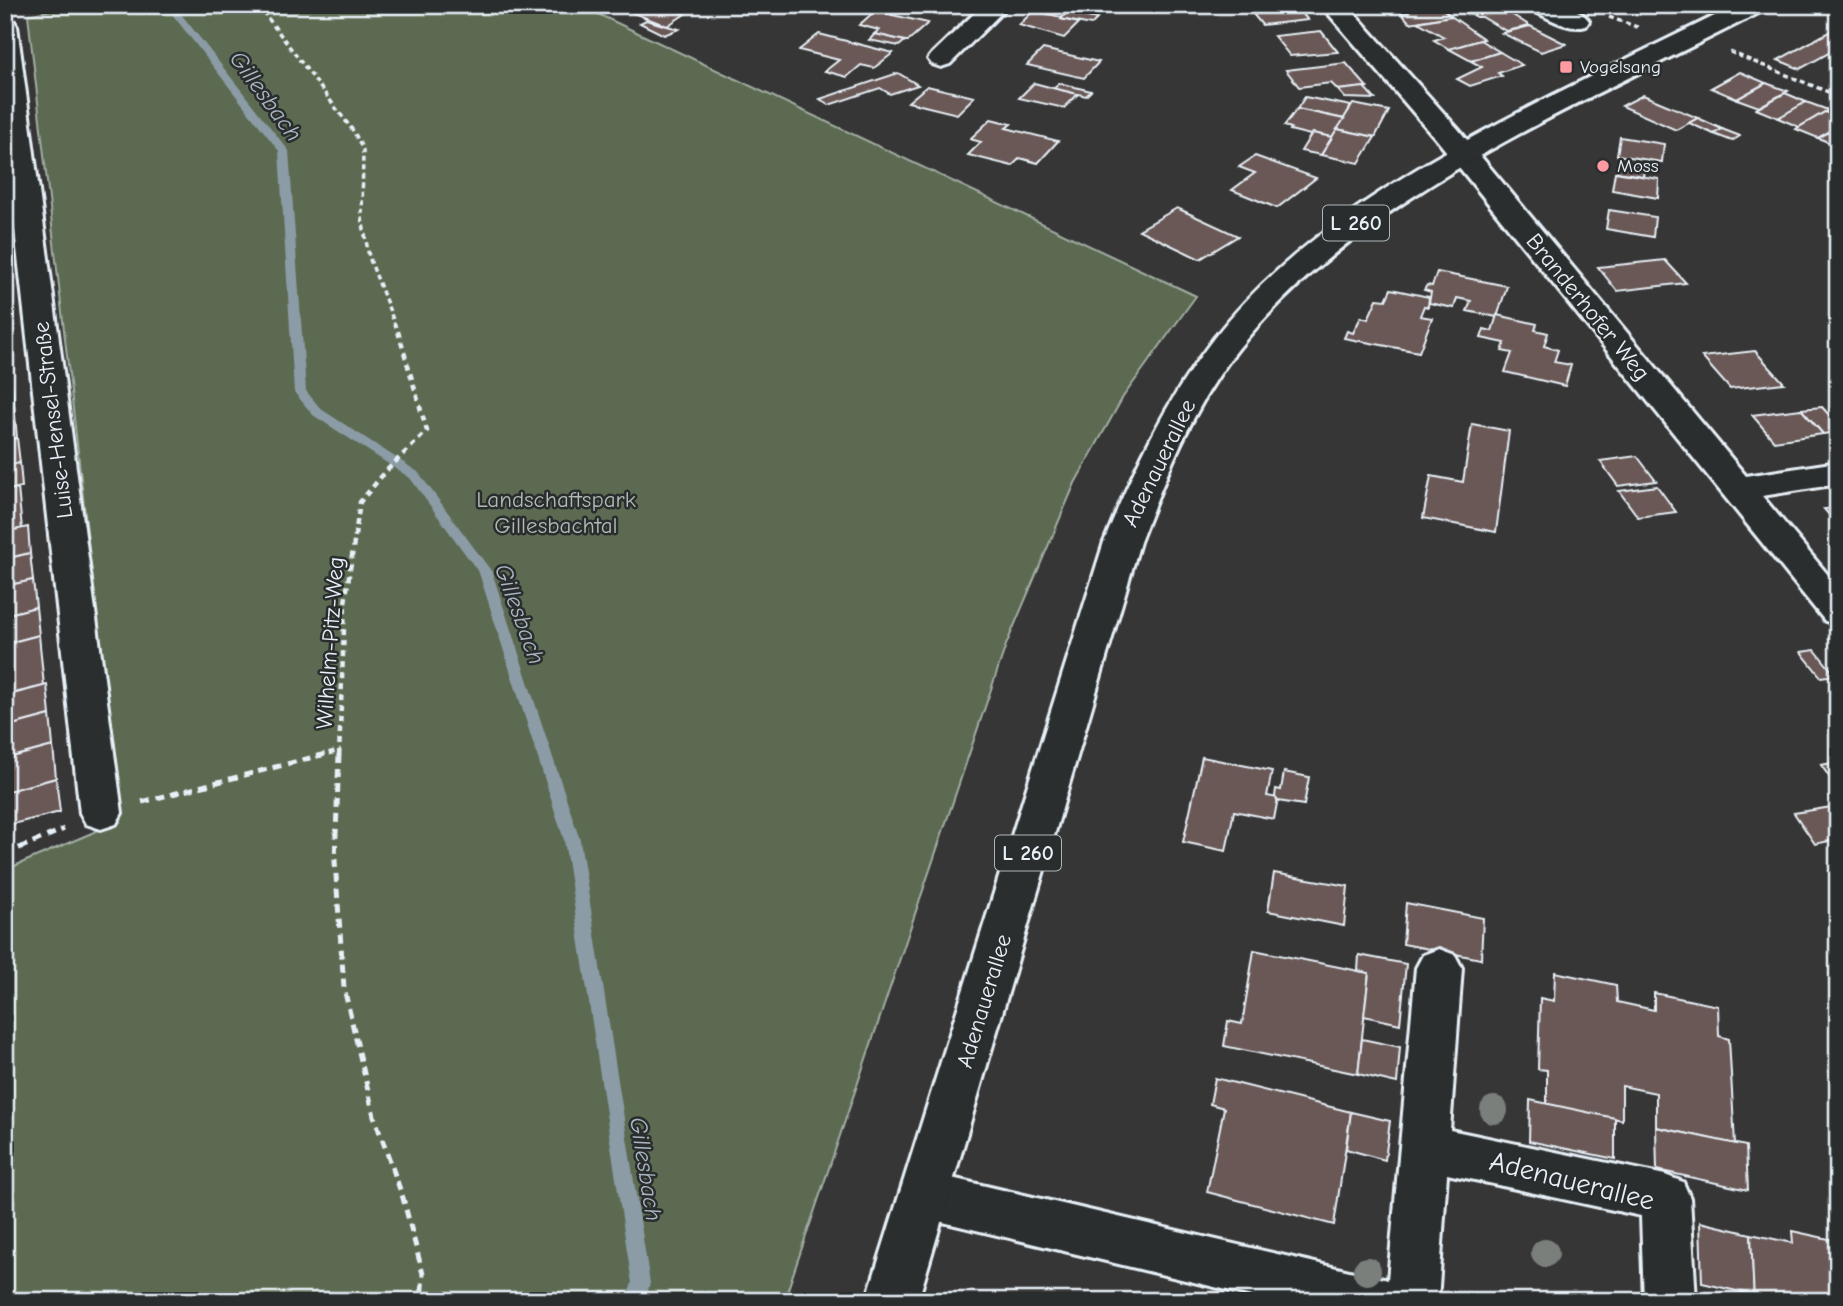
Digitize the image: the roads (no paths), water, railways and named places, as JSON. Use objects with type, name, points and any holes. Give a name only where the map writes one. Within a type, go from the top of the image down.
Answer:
[{"type":"street","points":[[941,59],[997,5]]},
{"type":"street","name":"Branderhofer Weg","points":[[1333,5],[1464,155],[1838,612]]},
{"type":"street","points":[[1541,5],[1577,21]]},
{"type":"street","name":"Adenauerallee","points":[[892,1301],[1122,542],[1150,472],[1189,398],[1228,343],[1260,307],[1326,245],[1374,209],[1464,155],[1755,5]]},
{"type":"street","name":"Luise-Hensel-Straße","points":[[5,26],[101,813]]},
{"type":"street","points":[[1735,489],[1838,473]]},
{"type":"street","points":[[1412,1301],[1439,968]]},
{"type":"street","name":"Adenauerallee","points":[[1425,1147],[1665,1198],[1670,1301]]},
{"type":"street","points":[[926,1195],[1378,1301]]},
{"type":"waterway","name":"Gillesbach","points":[[169,5],[284,151],[300,392],[317,412],[414,475],[485,572],[572,840],[641,1283],[635,1301]]},
{"type":"place","name":"Vogelsang","points":[[1566,67]]},
{"type":"place","name":"Moss","points":[[1603,166]]},
{"type":"park label","name":"Landschaftspark Gillesbachtal","points":[[556,512]]}]
